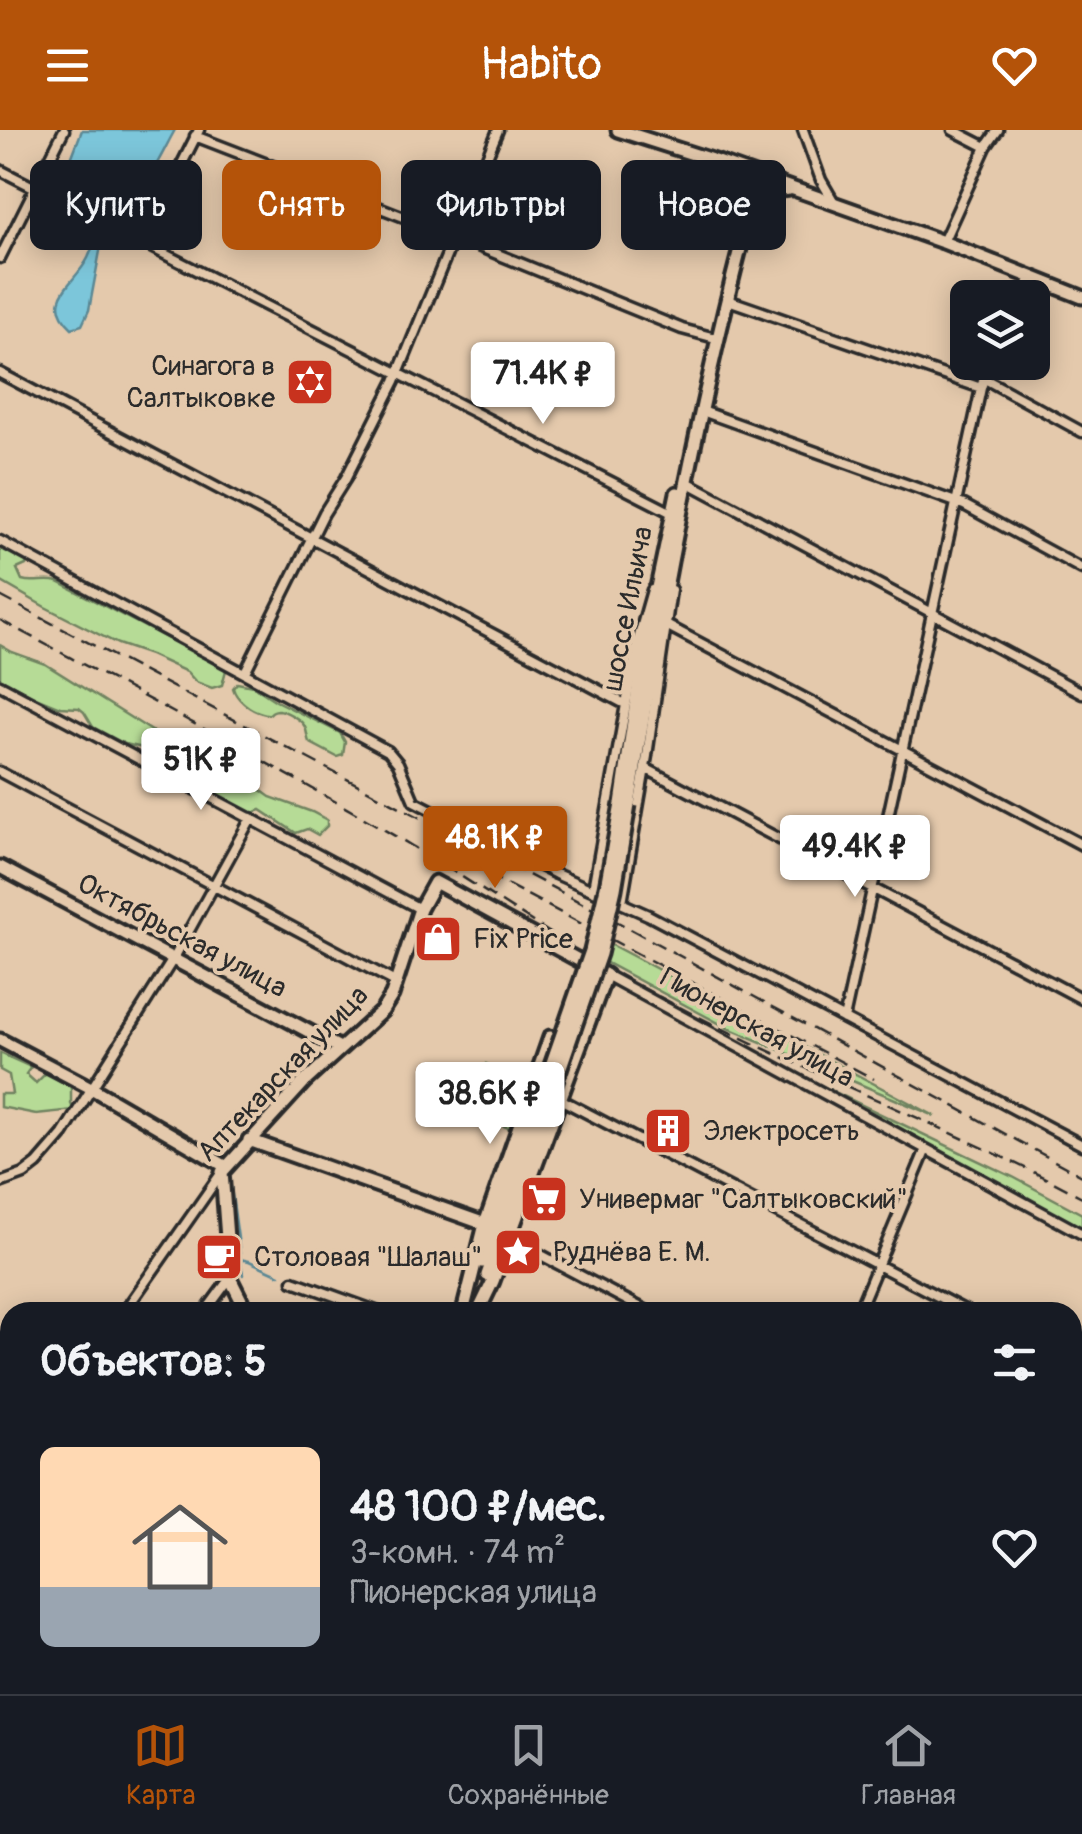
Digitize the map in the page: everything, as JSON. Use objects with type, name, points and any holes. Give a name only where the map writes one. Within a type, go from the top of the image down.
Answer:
[{"type":"street","points":[[49,160],[64,130]]},
{"type":"street","points":[[486,160],[498,130]]},
{"type":"street","points":[[618,130],[708,160]]},
{"type":"street","points":[[803,130],[820,178],[836,204]]},
{"type":"street","points":[[952,130],[986,147]]},
{"type":"street","points":[[942,242],[986,147],[998,130]]},
{"type":"street","points":[[184,160],[197,133],[401,215]]},
{"type":"street","points":[[0,170],[30,185]]},
{"type":"street","points":[[786,191],[820,178]]},
{"type":"street","points":[[786,187],[1082,296]]},
{"type":"street","points":[[0,258],[30,198]]},
{"type":"street","points":[[156,250],[672,514]]},
{"type":"street","points":[[244,672],[398,374],[448,250]]},
{"type":"street","points":[[488,250],[718,340]]},
{"type":"street","name":"шоссе Ильича","points":[[549,1101],[591,952],[625,804],[643,654],[740,250]]},
{"type":"street","points":[[1030,280],[1032,276]]},
{"type":"street","points":[[728,300],[982,383],[1082,432]]},
{"type":"street","points":[[0,374],[625,704]]},
{"type":"street","points":[[844,1020],[983,380]]},
{"type":"street","points":[[702,411],[956,502],[1082,569]]},
{"type":"street","name":"шоссе Ильича","points":[[672,537],[672,514],[698,427]]},
{"type":"street","points":[[687,482],[1082,692]]},
{"type":"street","points":[[622,902],[666,626],[672,537]]},
{"type":"street","points":[[593,889],[645,610],[672,537]]},
{"type":"street","points":[[0,541],[388,751],[398,762],[414,802],[556,874],[622,902],[1082,1144]]},
{"type":"street","points":[[666,626],[1082,845]]},
{"type":"street","points":[[0,685],[420,908]]},
{"type":"street","points":[[646,768],[1082,999]]},
{"type":"street","points":[[0,772],[397,983]]},
{"type":"street","points":[[0,1183],[37,1164],[63,1134],[173,959],[251,818]]},
{"type":"street","points":[[598,859],[602,868],[613,875],[622,873],[629,864]]},
{"type":"street","name":"Октябрьская улица","points":[[0,867],[340,1048]]},
{"type":"street","name":"Пионерская улица","points":[[420,908],[435,882],[1082,1234]]},
{"type":"street","name":"Аптекарская улица","points":[[131,1302],[223,1169],[304,1082],[382,1010],[397,983],[420,908]]},
{"type":"street","points":[[587,1024],[586,989],[592,967]]},
{"type":"street","points":[[468,1302],[549,1101],[577,1052],[606,975]]},
{"type":"street","points":[[465,1302],[485,1224],[550,1037],[577,1052]]},
{"type":"street","points":[[0,1040],[92,1089],[223,1169],[230,1278],[242,1302]]},
{"type":"street","points":[[533,1084],[549,1101],[728,1187],[949,1302]]},
{"type":"street","points":[[481,1302],[509,1238],[549,1101]]},
{"type":"street","points":[[479,1302],[549,1101]]},
{"type":"street","points":[[249,1140],[485,1224]]},
{"type":"street","points":[[862,1302],[926,1149]]},
{"type":"street","points":[[202,1198],[224,1204]]},
{"type":"street","points":[[509,1238],[630,1302]]},
{"type":"street","points":[[212,1302],[230,1278]]},
{"type":"street","points":[[292,1282],[350,1302]]},
{"type":"green space","points":[[0,546],[27,562],[17,569],[22,580],[58,582],[224,668],[222,685],[212,688],[196,682],[187,672],[118,644],[0,581]]},
{"type":"green space","points":[[0,645],[45,664],[163,738],[239,774],[270,797],[327,820],[327,826],[318,835],[307,829],[296,833],[261,810],[253,813],[237,807],[143,748],[125,744],[93,727],[79,708],[60,707],[0,678]]},
{"type":"green space","points":[[237,683],[253,686],[340,733],[345,742],[343,755],[337,757],[309,742],[303,724],[289,714],[278,710],[266,714],[248,707],[233,688]]},
{"type":"green space","points":[[608,943],[935,1116],[728,1028],[605,962]]},
{"type":"green space","points":[[0,1053],[31,1067],[26,1074],[36,1083],[46,1073],[71,1087],[74,1110],[36,1114],[0,1107],[0,1094],[12,1094],[9,1075],[0,1070]]},
{"type":"green space","points":[[486,1064],[528,1089],[514,1130],[465,1111]]},
{"type":"green space","points":[[820,1088],[1082,1214],[1082,1228]]},
{"type":"water","points":[[82,130],[175,130],[159,160],[71,160]]},
{"type":"water","points":[[91,250],[100,250],[89,310],[82,325],[72,328],[63,318],[60,300]]},
{"type":"waterway","points":[[229,1173],[243,1275]]},
{"type":"waterway","points":[[240,1259],[280,1275]]},
{"type":"railway","points":[[0,596],[614,920],[1082,1176]]},
{"type":"railway","points":[[0,620],[361,816],[651,992],[1082,1197]]},
{"type":"railway","points":[[446,852],[874,1079]]},
{"type":"place","name":"Синагога в Салтыковке","points":[[310,382]]},
{"type":"place","name":"Fix Price","points":[[438,939]]},
{"type":"place","name":"Электросеть","points":[[668,1131]]},
{"type":"place","name":"Универмаг \"Салтыковский\"","points":[[544,1199]]},
{"type":"place","name":"Руднёва Е. М.","points":[[518,1252]]},
{"type":"place","name":"Столовая \"Шалаш\"","points":[[219,1257]]}]
